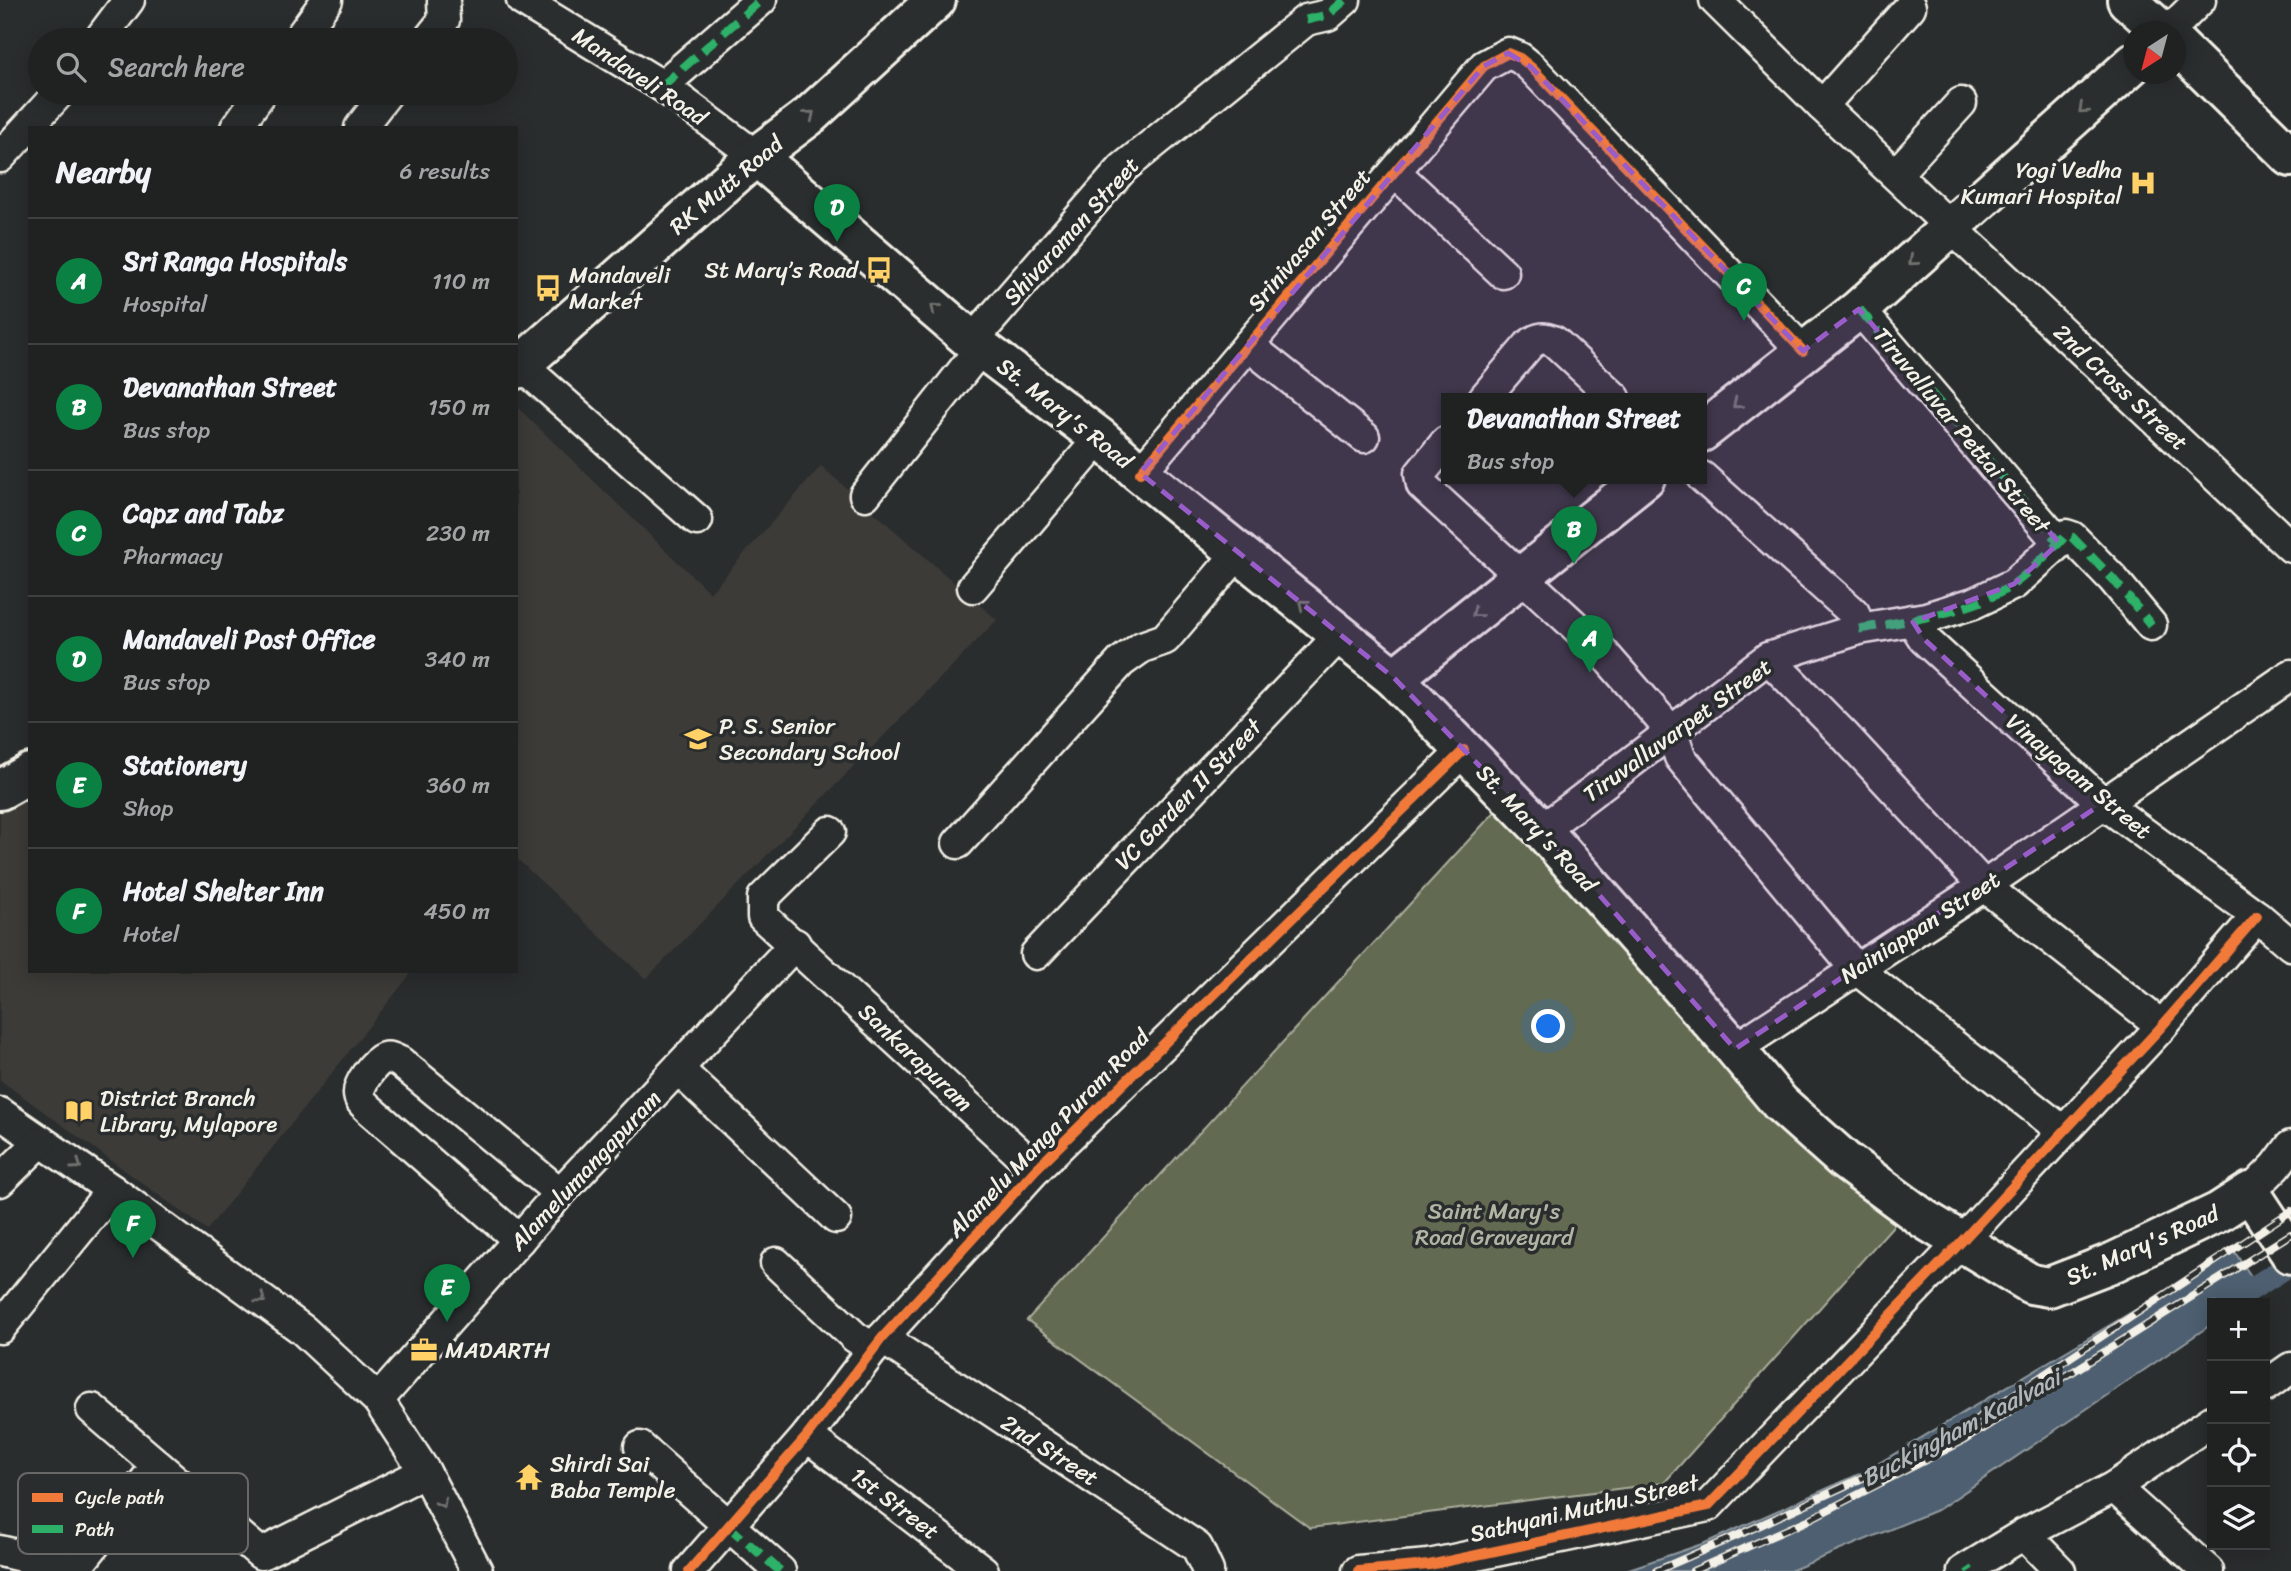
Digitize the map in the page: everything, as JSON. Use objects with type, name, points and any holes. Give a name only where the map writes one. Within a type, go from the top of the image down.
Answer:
[{"type":"main road","name":"RK Mutt Road","points":[[519,367],[755,156],[808,117],[936,0]]},
{"type":"main road","points":[[2127,0],[2150,21]]},
{"type":"main road","points":[[2186,55],[2291,157]]},
{"type":"main road","points":[[1707,428],[1859,309],[2123,72]]},
{"type":"main road","name":"St. Mary's Road","points":[[755,156],[976,344],[1100,438],[1394,678],[1542,830],[1780,1103],[1844,1160],[1924,1219],[2031,1284],[2049,1287],[2114,1262],[2219,1212],[2259,1205]]},
{"type":"main road","points":[[1394,678],[1637,484]]},
{"type":"main road","points":[[0,790],[28,774]]},
{"type":"main road","points":[[2259,1205],[2291,1254]]},
{"type":"street","points":[[108,28],[129,0]]},
{"type":"street","points":[[307,28],[327,0]]},
{"type":"street","points":[[438,28],[444,20],[445,0]]},
{"type":"street","name":"Mandaveli Road","points":[[523,0],[662,86],[755,156]]},
{"type":"street","points":[[662,86],[761,0]]},
{"type":"street","name":"Shivaraman Street","points":[[865,495],[976,344],[1122,168],[1306,20],[1328,15],[1345,0]]},
{"type":"street","name":"2nd Cross Street","points":[[1715,0],[1822,106],[2291,547]]},
{"type":"street","points":[[2179,21],[2200,0]]},
{"type":"street","points":[[1822,106],[1910,7]]},
{"type":"street","name":"Srinivasan Street","points":[[1140,473],[1484,66],[1508,53],[1520,58],[1802,351]]},
{"type":"street","points":[[1896,174],[1961,103]]},
{"type":"street","points":[[29,126],[48,105]]},
{"type":"street","points":[[237,126],[252,105]]},
{"type":"street","points":[[362,126],[378,105]]},
{"type":"street","points":[[0,157],[28,127]]},
{"type":"street","points":[[1395,172],[1503,273]]},
{"type":"street","name":"Tiruvalluvar Pettai Street","points":[[1859,309],[2059,543],[2066,535],[2072,537],[2113,579],[2151,625]]},
{"type":"street","points":[[1488,393],[1530,345],[1538,338],[1545,338],[1555,342],[1610,393]]},
{"type":"street","points":[[1248,345],[1364,437]]},
{"type":"street","points":[[519,367],[697,520]]},
{"type":"street","points":[[972,587],[1100,438]]},
{"type":"street","points":[[1441,448],[1420,474],[1422,485],[1598,647],[1672,732],[1681,757],[1855,968],[2063,1131]]},
{"type":"street","points":[[1707,481],[1854,613],[1859,629]]},
{"type":"street","name":"Tiruvalluvarpet Street","points":[[1542,830],[1768,659],[1859,629],[1912,620],[1974,603],[2014,584],[2059,543]]},
{"type":"street","points":[[958,843],[1121,662],[1142,647],[1165,639],[1239,552]]},
{"type":"street","name":"Vinayagam Street","points":[[1912,620],[1924,639],[2103,803],[2257,916],[2291,945]]},
{"type":"street","name":"VC Garden II Street","points":[[1036,954],[1341,634]]},
{"type":"street","points":[[1768,659],[1843,734],[1984,886],[2162,1026]]},
{"type":"street","name":"Nainiappan Street","points":[[1735,1049],[1984,886],[2291,675]]},
{"type":"street","name":"Alamelu Manga Puram Road","points":[[689,1571],[807,1436],[878,1344],[1036,1169],[1464,750]]},
{"type":"street","name":"Sankarapuram","points":[[830,831],[762,898],[763,917],[1036,1169]]},
{"type":"street","name":"Sathyani Muthu Street","points":[[1358,1571],[1429,1565],[1708,1506],[1962,1241],[2162,1026],[2257,916]]},
{"type":"street","name":"Alamelumangapuram","points":[[378,1400],[560,1193],[679,1070],[795,944]]},
{"type":"street","points":[[519,1240],[360,1100],[358,1093],[362,1082],[377,1063],[384,1058],[400,1062],[560,1193]]},
{"type":"street","points":[[679,1070],[836,1218]]},
{"type":"street","points":[[0,1113],[112,1190],[303,1330],[378,1400],[425,1472],[478,1571]]},
{"type":"street","points":[[0,1181],[41,1141]]},
{"type":"street","points":[[2259,1205],[2276,1166],[2291,1146]]},
{"type":"street","points":[[0,1328],[112,1190]]},
{"type":"street","name":"2nd Street","points":[[776,1263],[855,1336],[878,1344],[1197,1546],[1208,1571]]},
{"type":"street","points":[[2270,1383],[2291,1368]]},
{"type":"street","points":[[92,1409],[165,1473]]},
{"type":"street","points":[[1967,1570],[2024,1534],[2114,1487],[2208,1424]]},
{"type":"street","name":"1st Street","points":[[807,1436],[983,1571]]},
{"type":"street","points":[[640,1447],[780,1571]]},
{"type":"street","points":[[151,1473],[157,1466]]},
{"type":"street","points":[[248,1544],[261,1555],[425,1472]]},
{"type":"street","points":[[2114,1487],[2207,1571]]},
{"type":"street","points":[[2024,1534],[2055,1569]]},
{"type":"street","points":[[0,1551],[75,1569],[87,1554]]},
{"type":"highlighted area","points":[[1508,53],[1531,67],[1803,351],[1859,309],[2059,543],[2014,584],[1913,622],[1924,639],[2103,803],[1735,1049],[1542,830],[1394,678],[1140,473],[1484,66]]},
{"type":"shaded area","name":"P. S. Senior Secondary School","points":[[518,408],[710,593],[821,466],[997,620],[646,979],[518,860]]},
{"type":"shaded area","points":[[28,778],[28,973],[411,973],[207,1230],[0,1080],[0,793]]},
{"type":"green space","name":"Saint Mary's Road Graveyard","points":[[1501,805],[1908,1209],[1664,1483],[1310,1528],[1027,1320]]},
{"type":"water","points":[[2234,1251],[2261,1291],[2250,1298],[2207,1298],[2207,1327],[1939,1509],[1790,1571],[1623,1571],[1705,1543],[1864,1472]]},
{"type":"waterway","name":"Buckingham Kaalvaai","points":[[2237,1298],[2291,1264]]},
{"type":"railway","points":[[1656,1571],[1945,1440],[2291,1211]]},
{"type":"railway","points":[[1693,1571],[1806,1521],[1963,1441],[2291,1234]]},
{"type":"marked path","points":[[662,86],[761,0]]},
{"type":"marked path","points":[[1306,20],[1328,15],[1345,0]]},
{"type":"marked path","points":[[1859,309],[2059,543],[2066,535],[2072,537],[2113,579],[2151,625]]},
{"type":"marked path","points":[[1859,629],[1940,614],[1981,601],[2015,583],[2059,543]]},
{"type":"marked path","points":[[727,1525],[780,1571]]},
{"type":"cycle path","points":[[1140,473],[1484,66],[1508,53],[1531,67],[1803,351]]},
{"type":"cycle path","points":[[689,1571],[807,1436],[882,1338],[1036,1169],[1464,750]]},
{"type":"cycle path","points":[[1358,1571],[1429,1565],[1708,1506],[1962,1241],[2162,1026],[2257,916]]},
{"type":"place","name":"Yogi Vedha Kumari Hospital","points":[[2143,183]]},
{"type":"place","name":"Mandaveli Post Office","points":[[837,242]]},
{"type":"place","name":"St Mary’s Road","points":[[879,270]]},
{"type":"place","name":"Mandaveli Market","points":[[548,288]]},
{"type":"place","name":"Capz and Tabz","points":[[1744,321]]},
{"type":"place","name":"Devanathan Street","points":[[1574,564]]},
{"type":"place","name":"Sri Ranga Hospitals","points":[[1590,673]]},
{"type":"place","name":"P. S. Senior Secondary School","points":[[698,739]]},
{"type":"place","name":"District Branch Library, Mylapore","points":[[79,1111]]},
{"type":"place","name":"Hotel Shelter Inn","points":[[133,1258]]},
{"type":"place","name":"Stationery","points":[[447,1322]]},
{"type":"place","name":"MADARTH","points":[[424,1350]]},
{"type":"place","name":"Shirdi Sai Baba Temple","points":[[529,1477]]}]
